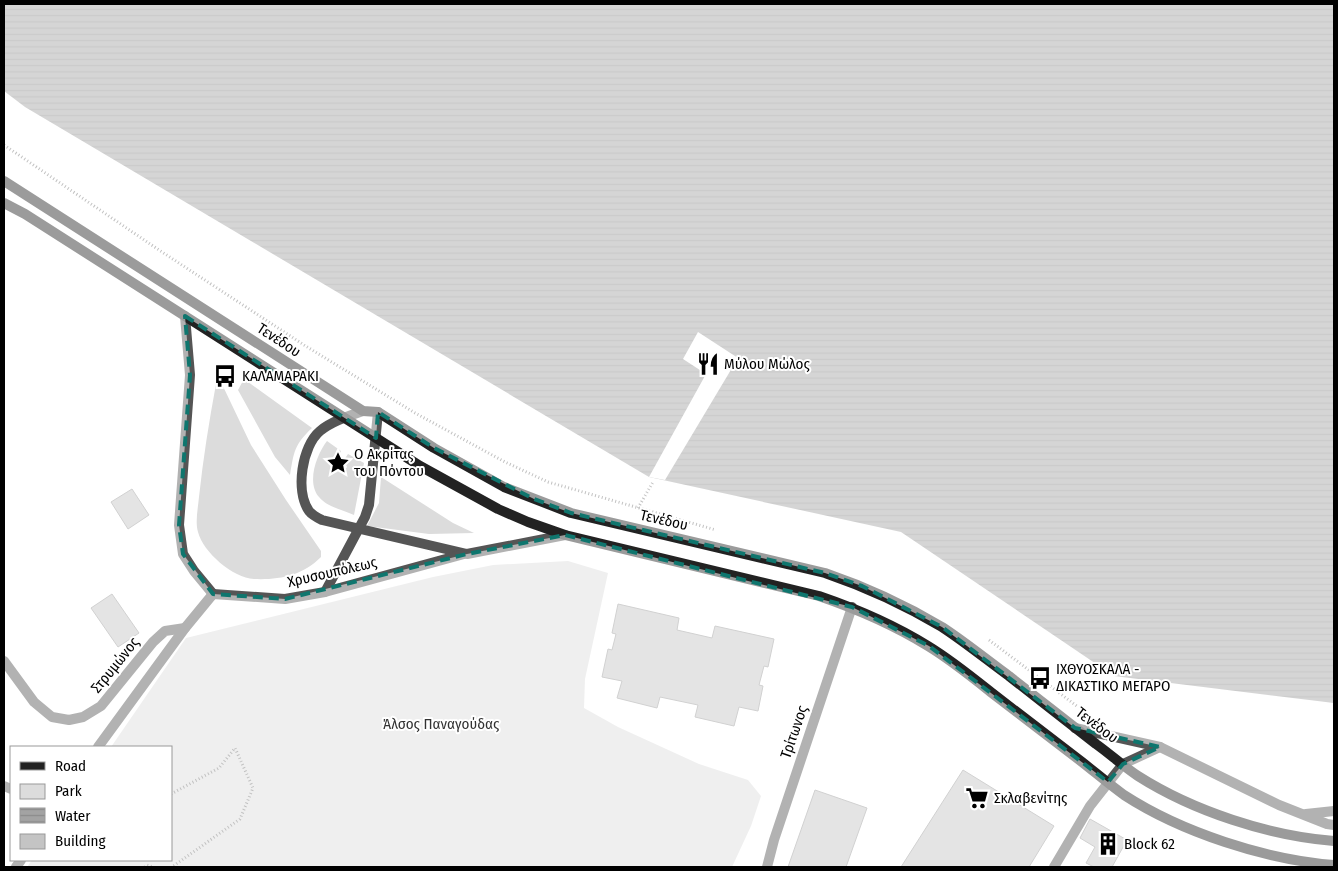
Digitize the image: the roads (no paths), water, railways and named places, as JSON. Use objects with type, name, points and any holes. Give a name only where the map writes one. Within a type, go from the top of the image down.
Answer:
[{"type":"main road","name":"Τενέδου","points":[[4,181],[363,411],[378,412],[459,463],[504,487],[571,513],[825,573],[862,586],[942,627],[1137,775],[1172,795],[1231,819],[1295,836],[1334,841]]},
{"type":"main road","name":"Τενέδου","points":[[4,203],[25,214],[343,418],[474,497],[528,522],[565,535],[819,596],[852,607],[929,646],[1124,794],[1162,816],[1224,841],[1292,863],[1334,864]]},
{"type":"street","points":[[99,746],[185,628],[213,594],[183,554],[180,525],[190,375],[185,316]]},
{"type":"street","points":[[363,411],[343,418],[320,431],[313,440],[307,453],[301,483],[303,498],[310,512],[322,520],[467,554]]},
{"type":"street","points":[[325,592],[365,517],[369,505],[378,412]]},
{"type":"street","name":"Χρυσουπόλεως","points":[[213,594],[285,599],[325,592],[467,554],[565,535]]},
{"type":"street","name":"Τρίτωνος","points":[[768,867],[774,840],[852,607]]},
{"type":"street","name":"Στρυμώνος","points":[[4,661],[34,702],[52,717],[69,720],[83,717],[101,706],[153,642],[165,631],[185,628]]},
{"type":"street","points":[[1075,728],[1160,747],[1279,804],[1327,824],[1334,825]]},
{"type":"street","points":[[1054,867],[1090,806],[1123,764],[1160,747]]},
{"type":"street","points":[[1305,814],[1334,811]]},
{"type":"water","points":[[4,4],[1334,4],[1334,703],[1114,676],[901,532],[649,477],[25,107],[4,91]]},
{"type":"place","name":"Μύλου Μώλος","points":[[708,364]]},
{"type":"place","name":"ΚΑΛΑΜΑΡΑΚΙ","points":[[225,376]]},
{"type":"place","name":"Ο Ακρίτας του Πόντου","points":[[338,463]]},
{"type":"place","name":"ΙΧΘΥΟΣΚΑΛΑ - ΔΙΚΑΣΤΙΚΟ ΜΕΓΑΡΟ","points":[[1040,678]]},
{"type":"place","name":"Σκλαβενίτης","points":[[977,798]]},
{"type":"place","name":"Block 62","points":[[1108,844]]},
{"type":"park label","name":"Άλσος Παναγούδας","points":[[441,724]]}]
